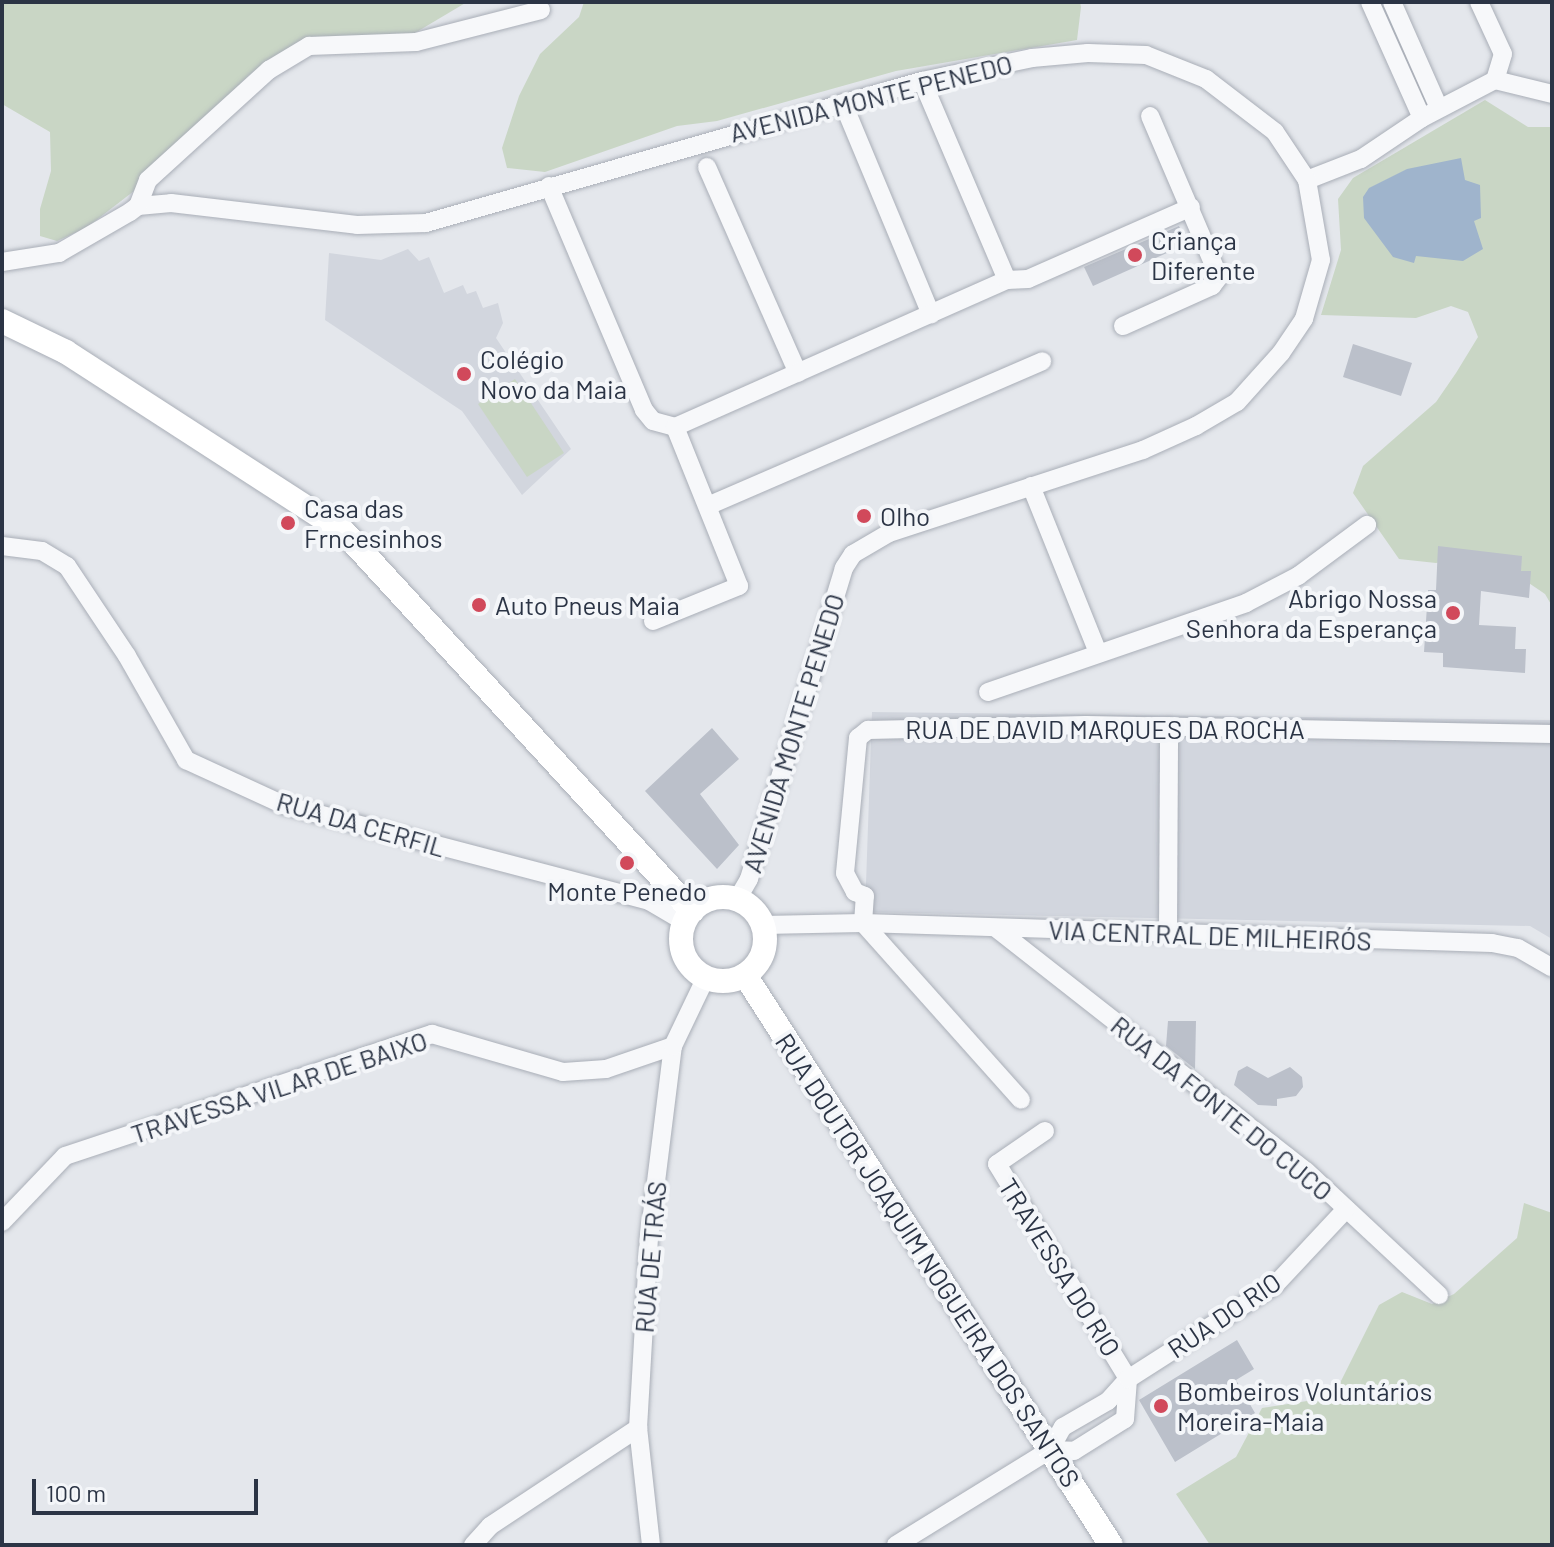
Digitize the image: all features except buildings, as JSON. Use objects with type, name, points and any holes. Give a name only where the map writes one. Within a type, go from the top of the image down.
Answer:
[{"type":"main road","points":[[2,321],[66,352],[343,531],[689,916]]},
{"type":"main road","points":[[708,900],[737,900],[763,925],[761,959],[745,975],[726,981],[706,977],[686,958],[682,940],[689,916],[708,900]]},
{"type":"main road","name":"RUA DOUTOR JOAQUIM NOGUEIRA DOS SANTOS","points":[[745,975],[1111,1545]]},
{"type":"street","points":[[1370,2],[1422,118]]},
{"type":"street","points":[[1392,2],[1439,108]]},
{"type":"street","points":[[1479,2],[1503,54],[1495,80]]},
{"type":"street","points":[[2,262],[31,261],[72,248],[138,206],[148,180],[269,70],[309,46],[416,42],[541,10]]},
{"type":"street","name":"AVENIDA MONTE PENEDO","points":[[138,206],[171,203],[396,226],[463,214],[549,186],[922,81],[1032,58],[1146,55],[1206,79],[1275,132],[1307,180],[1320,235],[1315,288],[1304,319],[1262,378],[1237,402],[1183,432],[889,533],[853,554],[844,568],[749,879],[737,900]]},
{"type":"street","points":[[1307,180],[1361,159],[1422,118],[1495,80],[1552,94]]},
{"type":"street","points":[[922,81],[1007,280]]},
{"type":"street","points":[[843,103],[931,314]]},
{"type":"street","points":[[1123,326],[1212,286],[1219,277],[1150,116]]},
{"type":"street","points":[[707,167],[798,373]]},
{"type":"street","points":[[549,186],[644,410],[653,421],[675,427],[1007,280],[1028,279],[1191,207]]},
{"type":"street","points":[[710,505],[1042,361]]},
{"type":"street","points":[[653,621],[739,586],[710,505],[675,427]]},
{"type":"street","points":[[1031,486],[1098,653]]},
{"type":"street","points":[[988,692],[1246,603],[1298,576],[1367,525]]},
{"type":"street","name":"RUA DA CERFIL","points":[[2,546],[42,551],[67,566],[127,656],[186,760],[284,805],[649,901],[689,916]]},
{"type":"street","points":[[1168,934],[1169,726]]},
{"type":"street","name":"RUA DE DAVID MARQUES DA ROCHA","points":[[863,923],[865,896],[855,892],[845,873],[858,738],[863,732],[1169,726],[1552,734]]},
{"type":"street","points":[[863,923],[1021,1100]]},
{"type":"street","name":"VIA CENTRAL DE MILHEIRÓS","points":[[763,925],[863,923],[1492,943],[1518,948],[1552,968]]},
{"type":"street","name":"RUA DA FONTE DO CUCO","points":[[997,929],[1306,1171],[1439,1295]]},
{"type":"street","name":"RUA DE TRÁS","points":[[651,1545],[638,1428],[649,1238],[673,1046],[706,977]]},
{"type":"street","name":"TRAVESSA VILAR DE BAIXO","points":[[2,1222],[65,1156],[432,1034],[563,1072],[606,1069],[673,1046]]},
{"type":"street","name":"TRAVESSA DO RIO","points":[[1045,1131],[997,1164],[1128,1379]]},
{"type":"street","name":"RUA DO RIO","points":[[896,1545],[1050,1450],[1063,1427],[1108,1401],[1128,1379],[1275,1285],[1346,1209]]},
{"type":"street","name":"RUA DO RIO","points":[[1050,1450],[1074,1451],[1125,1419],[1128,1379]]},
{"type":"street","points":[[473,1545],[490,1526],[638,1428]]},
{"type":"shaded area","name":"Colégio Novo da Maia","points":[[408,249],[419,261],[429,257],[444,293],[463,285],[467,294],[476,291],[483,308],[498,303],[503,323],[496,338],[571,449],[522,495],[462,411],[325,320],[329,253],[381,260]]},
{"type":"shaded area","points":[[872,712],[1552,720],[1552,939],[1530,926],[865,912]]},
{"type":"green space","points":[[2,2],[467,2],[393,46],[280,58],[249,75],[156,174],[86,228],[57,241],[40,236],[40,209],[51,171],[50,132],[2,104]]},
{"type":"green space","points":[[584,2],[1080,2],[1081,7],[1077,40],[896,71],[717,121],[677,126],[545,172],[507,168],[502,148],[519,96],[540,54],[579,17]]},
{"type":"green space","points":[[1485,100],[1528,127],[1552,127],[1552,606],[1545,594],[1486,554],[1436,563],[1399,559],[1353,493],[1363,466],[1436,402],[1456,373],[1478,337],[1468,312],[1451,306],[1416,318],[1321,315],[1341,250],[1338,199],[1353,178]]},
{"type":"green space","points":[[515,379],[564,453],[527,477],[478,404]]},
{"type":"green space","points":[[1524,1203],[1552,1213],[1552,1545],[1210,1545],[1176,1494],[1236,1457],[1262,1408],[1333,1397],[1379,1305],[1402,1292],[1432,1304],[1454,1294],[1517,1238]]},
{"type":"water","points":[[1461,158],[1465,180],[1480,185],[1481,218],[1474,221],[1483,249],[1463,261],[1416,256],[1414,263],[1393,257],[1364,218],[1363,197],[1369,188],[1407,169]]},
{"type":"place","name":"Criança Diferente","points":[[1135,255]]},
{"type":"place","name":"Colégio Novo da Maia","points":[[464,374]]},
{"type":"place","name":"Olho","points":[[864,516]]},
{"type":"place","name":"Casa das Frncesinhos","points":[[288,523]]},
{"type":"place","name":"Auto Pneus Maia","points":[[479,605]]},
{"type":"place","name":"Abrigo Nossa Senhora da Esperança","points":[[1453,613]]},
{"type":"place","name":"Monte Penedo","points":[[627,863]]},
{"type":"place","name":"Bombeiros Voluntários Moreira-Maia","points":[[1161,1406]]}]
